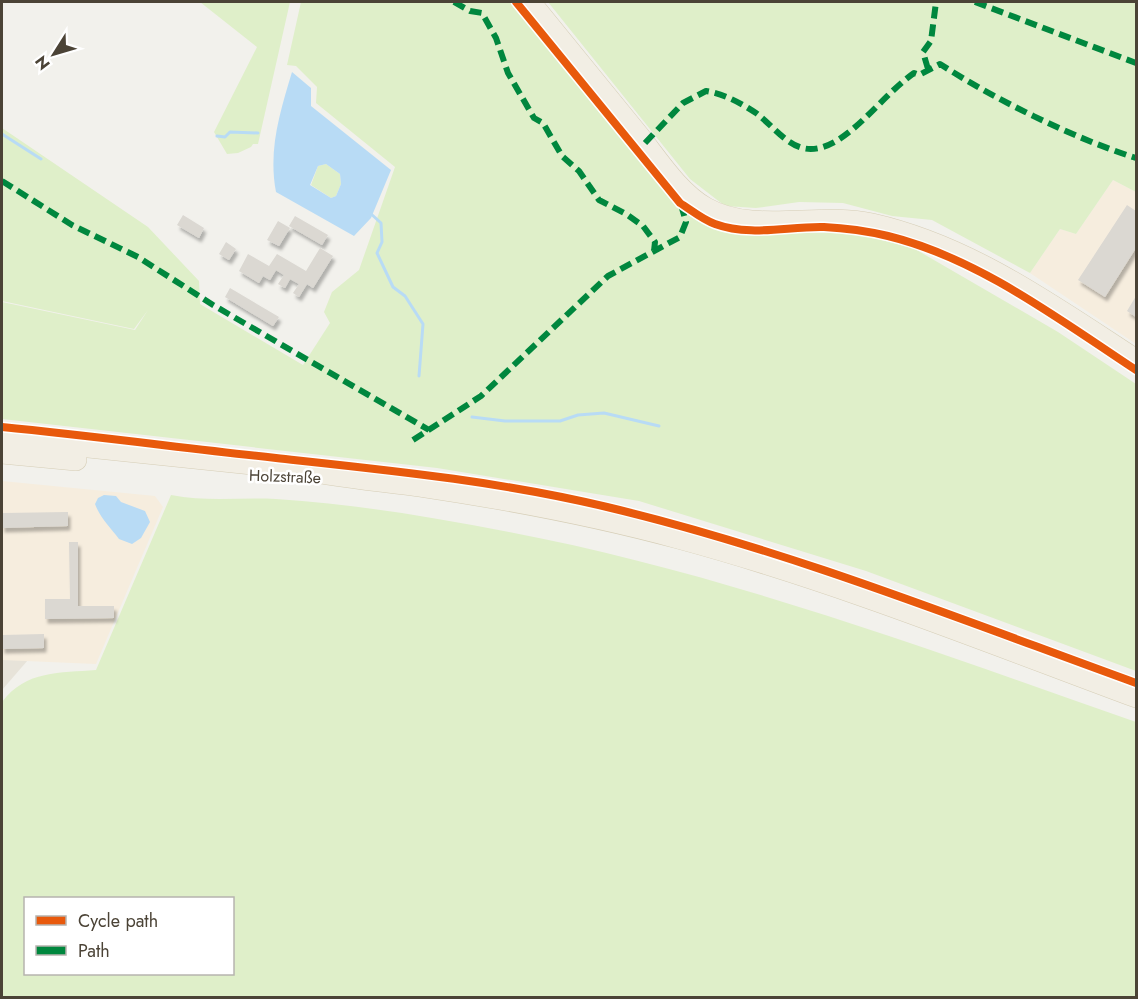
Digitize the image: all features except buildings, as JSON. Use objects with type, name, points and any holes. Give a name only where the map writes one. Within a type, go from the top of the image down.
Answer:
[{"type":"main road","points":[[530,2],[675,180],[705,208],[724,217],[743,221],[820,218],[869,223],[918,236],[978,263],[1137,360]]},
{"type":"main road","name":"Holzstraße","points":[[2,438],[299,469],[338,477]]},
{"type":"main road","name":"Holzstraße","points":[[2,453],[301,479],[338,477]]},
{"type":"main road","points":[[338,477],[418,486],[522,503],[677,537],[847,590],[1137,697]]},
{"type":"shaded area","points":[[1113,180],[1136,192],[1136,344],[1030,273],[1060,229],[1076,234]]},
{"type":"shaded area","points":[[2,481],[155,496],[163,507],[96,664],[2,660]]},
{"type":"shaded area","points":[[2,660],[28,660],[2,690]]},
{"type":"green space","points":[[200,2],[290,2],[258,144],[253,144],[238,153],[227,154],[214,132],[257,47]]},
{"type":"green space","points":[[301,2],[513,2],[686,210],[717,228],[742,234],[852,232],[915,249],[1058,332],[1136,384],[1136,671],[866,571],[639,501],[437,468],[2,419],[2,302],[135,330],[148,310],[134,329],[2,301],[2,128],[148,227],[199,281],[200,304],[303,365],[330,323],[324,312],[332,292],[359,270],[395,167],[316,103],[317,87],[296,66],[287,65]]},
{"type":"green space","points":[[548,2],[1136,2],[1136,192],[1113,180],[1076,234],[1060,229],[1030,273],[932,220],[892,216],[843,203],[799,202],[756,208],[725,206],[690,179]]},
{"type":"green space","points":[[326,164],[340,174],[341,184],[336,196],[331,198],[311,185],[318,166]]},
{"type":"green space","points":[[171,495],[334,504],[480,526],[589,549],[748,591],[904,641],[1136,722],[1136,997],[2,997],[2,702],[22,684],[44,675],[96,670]]},
{"type":"water","points":[[292,72],[311,88],[311,106],[391,170],[371,218],[354,236],[276,192],[273,161],[276,131]],"holes":[[[326,164],[340,174],[341,184],[336,196],[331,198],[310,185],[318,166]]]},
{"type":"water","points":[[104,495],[116,496],[121,502],[145,511],[150,522],[141,538],[132,544],[119,539],[95,504],[98,498]]},
{"type":"waterway","points":[[217,136],[225,137],[230,132],[258,133]]},
{"type":"waterway","points":[[2,134],[41,159]]},
{"type":"waterway","points":[[370,213],[381,223],[382,242],[377,253],[393,287],[405,296],[423,324],[419,376]]},
{"type":"waterway","points":[[472,417],[505,421],[560,421],[578,415],[604,413],[659,426]]},
{"type":"marked path","points":[[454,2],[470,11],[482,13],[496,38],[508,73],[534,118],[543,123],[562,156],[579,171],[599,200],[643,226],[655,242],[654,251]]},
{"type":"marked path","points":[[928,69],[923,52],[931,41],[936,2]]},
{"type":"marked path","points":[[975,2],[1136,63]]},
{"type":"marked path","points":[[645,143],[683,103],[706,91],[726,97],[750,109],[792,144],[812,149],[824,147],[848,133],[914,73],[919,75],[940,64],[1035,117],[1136,158]]},
{"type":"marked path","points":[[2,181],[72,225],[138,257],[213,305],[429,430]]},
{"type":"marked path","points":[[413,440],[481,396],[608,276],[680,237],[686,222],[681,205]]},
{"type":"cycle path","points":[[516,2],[680,203],[702,217],[715,224],[742,230],[824,227],[888,236],[921,246],[986,275],[1048,311],[1136,370]]},
{"type":"cycle path","points":[[2,427],[443,477],[525,490],[607,507],[675,524],[808,565],[1136,683]]}]
